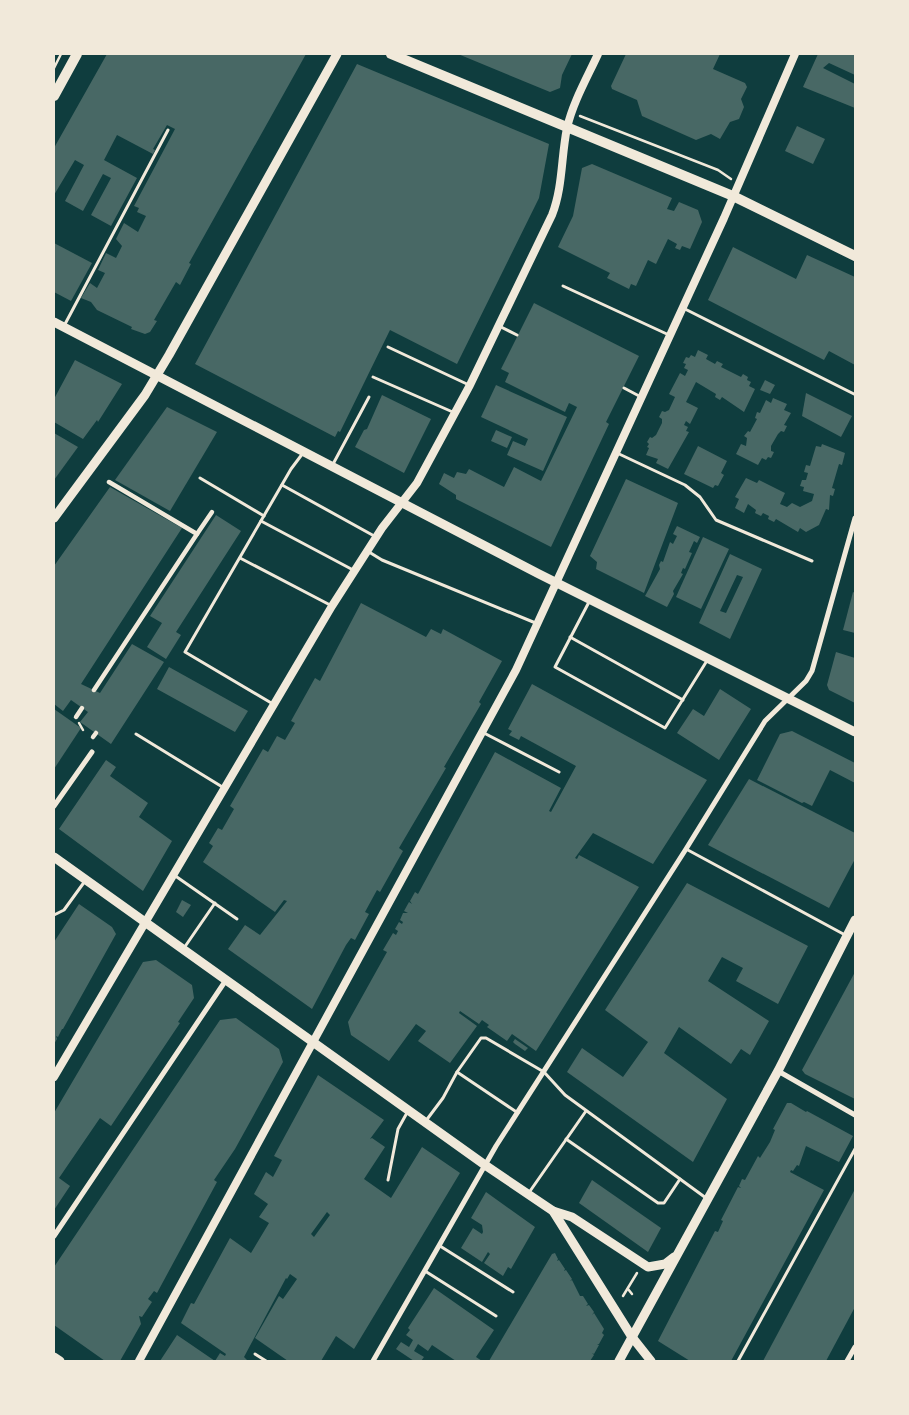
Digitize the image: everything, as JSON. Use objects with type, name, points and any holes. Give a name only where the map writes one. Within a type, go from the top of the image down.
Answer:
[{"type":"main road","points":[[54,96],[77,54]]},
{"type":"main road","points":[[54,518],[157,375],[337,54]]},
{"type":"main road","points":[[391,54],[733,196],[855,256]]},
{"type":"main road","points":[[54,322],[403,504],[855,732]]},
{"type":"main road","points":[[54,857],[484,1166],[553,1211],[572,1217],[648,1267],[665,1264],[678,1254]]},
{"type":"main road","points":[[620,1361],[778,1071],[855,920]]},
{"type":"main road","points":[[553,1211],[632,1337],[651,1361]]},
{"type":"main road","points":[[54,1357],[60,1361]]},
{"type":"street","points":[[54,1077],[332,606],[377,537],[417,483],[455,414],[557,203],[567,128],[575,104],[598,54]]},
{"type":"street","points":[[139,1361],[314,1044],[538,625],[733,196],[795,54]]},
{"type":"street","points":[[109,482],[197,534]]},
{"type":"street","points":[[94,690],[212,512]]},
{"type":"street","points":[[373,1361],[484,1166],[686,849],[765,721],[806,681],[812,671],[855,518]]},
{"type":"street","points":[[82,708],[78,715],[84,716]]},
{"type":"street","points":[[54,806],[92,752]]},
{"type":"street","points":[[54,1236],[226,980]]},
{"type":"street","points":[[778,1071],[855,1115]]},
{"type":"street","points":[[848,1361],[855,1347]]},
{"type":"lane","points":[[63,327],[168,130]]},
{"type":"lane","points":[[563,286],[670,335]]},
{"type":"lane","points":[[682,308],[854,394]]},
{"type":"lane","points":[[499,326],[516,335]]},
{"type":"lane","points":[[388,347],[470,385]]},
{"type":"lane","points":[[374,377],[455,414]]},
{"type":"lane","points":[[624,388],[641,397]]},
{"type":"lane","points":[[332,467],[369,397]]},
{"type":"lane","points":[[274,705],[185,652],[261,521],[304,452]]},
{"type":"lane","points":[[616,452],[684,485],[700,497],[716,520],[812,561]]},
{"type":"lane","points":[[200,478],[264,516]]},
{"type":"lane","points":[[282,486],[377,537]]},
{"type":"lane","points":[[261,521],[356,571]]},
{"type":"lane","points":[[368,551],[382,560],[538,625]]},
{"type":"lane","points":[[240,558],[332,606]]},
{"type":"lane","points":[[590,599],[555,666],[665,728],[708,659]]},
{"type":"lane","points":[[570,637],[683,700]]},
{"type":"lane","points":[[482,732],[559,772]]},
{"type":"lane","points":[[136,734],[224,788]]},
{"type":"lane","points":[[686,849],[847,936]]},
{"type":"lane","points":[[174,876],[237,919]]},
{"type":"lane","points":[[54,916],[64,910],[86,881]]},
{"type":"lane","points":[[182,950],[215,903]]},
{"type":"lane","points":[[424,1122],[443,1098],[481,1038],[486,1038],[544,1072],[565,1095],[708,1199]]},
{"type":"lane","points":[[458,1072],[518,1113]]},
{"type":"lane","points":[[388,1180],[398,1128],[408,1110]]},
{"type":"lane","points":[[528,1194],[586,1111]]},
{"type":"lane","points":[[566,1139],[658,1203],[664,1203],[680,1179]]},
{"type":"lane","points":[[738,1361],[855,1150]]},
{"type":"lane","points":[[439,1246],[513,1292]]},
{"type":"lane","points":[[425,1270],[496,1316]]},
{"type":"lane","points":[[256,1354],[266,1361]]},
{"type":"path","points":[[54,68],[61,54]]},
{"type":"path","points":[[597,121],[718,170]]},
{"type":"path","points":[[623,1296],[638,1272]]},
{"type":"path","points":[[628,1289],[632,1294]]},
{"type":"building","points":[[107,54],[306,54],[189,263],[191,264],[180,285],[176,282],[154,320],[157,321],[150,332],[145,334],[131,329],[132,327],[97,310],[91,302],[81,298],[90,283],[97,288],[105,273],[98,270],[106,253],[116,258],[122,246],[116,239],[124,223],[138,232],[146,216],[137,212],[139,208],[134,206],[175,129],[167,125],[153,149],[155,150],[153,154],[117,135],[104,160],[137,178],[111,226],[91,215],[111,178],[103,174],[83,211],[65,201],[84,165],[75,160],[54,195],[54,148]]},
{"type":"building","points":[[458,54],[572,54],[562,75],[560,88],[550,92]]},
{"type":"building","points":[[626,54],[720,54],[713,69],[745,83],[747,87],[741,99],[744,107],[739,119],[730,122],[720,139],[711,134],[696,140],[642,116],[637,100],[612,89],[611,86]]},
{"type":"building","points":[[818,54],[855,54],[855,75],[829,63],[823,68],[855,84],[855,108],[803,87]]},
{"type":"building","points":[[357,64],[549,144],[539,198],[457,364],[390,330],[340,432],[338,431],[335,437],[195,364]]},
{"type":"building","points":[[797,126],[825,139],[813,164],[785,151]]},
{"type":"building","points":[[592,164],[672,198],[667,209],[674,211],[679,202],[698,210],[702,222],[690,249],[682,246],[680,250],[675,248],[677,244],[668,239],[656,264],[648,260],[636,286],[631,284],[629,289],[607,278],[610,273],[558,247],[573,216],[582,168]]},
{"type":"building","points":[[54,243],[92,263],[71,301],[54,292]]},
{"type":"building","points":[[733,247],[796,279],[807,255],[855,277],[855,365],[829,351],[824,360],[708,300]]},
{"type":"building","points":[[534,303],[639,356],[606,422],[609,424],[551,547],[456,499],[456,495],[439,484],[444,473],[454,478],[457,472],[466,474],[469,469],[504,487],[514,467],[541,481],[577,407],[569,403],[565,412],[505,382],[509,373],[501,369]]},
{"type":"building","points":[[698,350],[708,355],[706,359],[715,364],[717,361],[723,364],[721,367],[741,377],[743,374],[748,377],[747,380],[751,382],[749,386],[755,389],[744,412],[722,397],[720,400],[715,397],[716,394],[696,382],[686,402],[698,408],[690,424],[686,421],[684,425],[688,427],[686,431],[689,432],[668,469],[656,463],[658,459],[646,455],[649,448],[647,447],[649,444],[647,442],[650,437],[652,438],[656,435],[662,423],[662,419],[659,417],[662,411],[669,410],[675,397],[669,394],[680,373],[685,376],[688,370],[684,368],[686,364],[683,363],[686,357],[689,358],[691,355],[695,357]]},
{"type":"building","points":[[75,360],[122,384],[98,422],[97,420],[83,439],[54,422],[54,399]]},
{"type":"building","points":[[765,380],[775,385],[770,394],[760,390]]},
{"type":"building","points":[[496,385],[567,417],[543,471],[507,455],[513,441],[525,446],[528,439],[481,417]]},
{"type":"building","points":[[806,393],[852,416],[841,437],[802,416]]},
{"type":"building","points":[[382,395],[431,419],[404,473],[355,447],[364,430],[367,429]]},
{"type":"building","points":[[773,398],[787,404],[784,410],[791,413],[784,425],[787,426],[784,432],[781,431],[778,434],[771,446],[771,451],[774,452],[771,458],[768,457],[766,460],[762,458],[758,465],[736,454],[741,444],[746,446],[747,438],[744,436],[748,431],[750,432],[757,419],[755,418],[757,412],[760,413],[766,400],[771,403]]},
{"type":"building","points":[[167,407],[217,432],[170,511],[115,480]]},
{"type":"building","points":[[496,430],[512,437],[507,448],[491,441]]},
{"type":"building","points":[[54,433],[78,447],[54,480]]},
{"type":"building","points":[[822,444],[845,453],[842,465],[839,464],[832,488],[835,489],[833,496],[830,495],[829,510],[826,509],[819,525],[806,532],[800,528],[798,532],[776,519],[774,522],[768,519],[769,516],[763,513],[761,516],[755,513],[756,510],[748,504],[744,513],[735,508],[739,499],[735,497],[746,478],[757,483],[759,480],[785,493],[780,504],[787,507],[792,503],[800,507],[812,501],[814,494],[803,491],[804,487],[800,486],[802,480],[806,480],[808,473],[804,472],[806,465],[810,466],[816,446],[821,447]]},
{"type":"building","points":[[698,446],[727,461],[721,473],[724,475],[718,486],[715,485],[713,488],[684,474]]},
{"type":"building","points":[[626,479],[678,503],[644,593],[596,569],[597,562],[590,556]]},
{"type":"building","points":[[110,487],[182,528],[81,684],[100,693],[132,644],[164,662],[111,744],[80,722],[88,712],[71,700],[63,711],[54,704],[54,566]]},
{"type":"building","points":[[216,515],[241,531],[176,632],[181,635],[166,659],[147,647],[162,623],[150,616]]},
{"type":"building","points":[[677,526],[700,537],[697,543],[694,541],[689,552],[692,553],[685,569],[683,568],[681,573],[683,574],[673,591],[674,594],[667,607],[645,596],[660,569],[659,565],[661,561],[663,562],[670,542],[673,544],[677,536],[673,534]]},
{"type":"building","points":[[703,537],[729,549],[701,609],[676,597]]},
{"type":"building","points":[[730,554],[762,569],[730,639],[699,623]],"holes":[[[737,575],[743,577],[726,613],[720,611]]]},
{"type":"building","points":[[853,592],[855,593],[855,633],[843,630]]},
{"type":"building","points":[[361,603],[426,637],[431,629],[441,634],[443,629],[502,661],[479,702],[481,704],[444,767],[446,768],[399,848],[403,851],[380,892],[377,890],[365,912],[369,914],[355,940],[351,938],[346,945],[312,1009],[228,949],[245,925],[260,935],[287,901],[284,900],[275,912],[203,862],[213,846],[209,843],[218,828],[222,830],[234,809],[230,806],[263,749],[268,752],[277,736],[285,740],[295,723],[291,721],[315,678],[320,681]]},
{"type":"building","points":[[836,652],[855,658],[855,703],[829,690],[827,685]]},
{"type":"building","points":[[169,667],[248,711],[235,732],[157,689]]},
{"type":"building","points":[[532,684],[707,780],[653,864],[593,833],[575,858],[577,859],[579,855],[639,887],[536,1051],[512,1034],[507,1041],[487,1027],[489,1025],[482,1020],[479,1024],[460,1011],[459,1013],[477,1026],[450,1063],[418,1041],[426,1031],[416,1024],[389,1061],[351,1035],[348,1022],[387,952],[383,950],[393,933],[396,935],[398,931],[395,929],[399,922],[402,924],[403,922],[400,920],[403,913],[408,913],[404,911],[409,902],[412,904],[410,901],[415,892],[418,894],[495,752],[561,788],[549,811],[551,812],[576,766],[521,736],[519,740],[509,735],[512,731],[508,729]]},
{"type":"building","points":[[720,689],[751,709],[719,760],[677,733],[693,709],[704,716]]},
{"type":"building","points":[[54,709],[81,728],[54,769]]},
{"type":"building","points":[[792,731],[855,763],[855,783],[830,770],[812,806],[804,802],[802,803],[757,780],[780,734]]},
{"type":"building","points":[[106,760],[116,767],[110,776],[148,803],[139,817],[172,841],[143,891],[59,829]]},
{"type":"building","points":[[749,779],[855,833],[855,859],[829,908],[708,845]]},
{"type":"building","points":[[687,883],[808,946],[778,1004],[736,981],[743,968],[722,957],[708,981],[769,1021],[750,1055],[741,1049],[731,1064],[679,1027],[664,1053],[727,1099],[693,1162],[567,1072],[582,1048],[623,1077],[648,1042],[605,1010]]},
{"type":"building","points":[[182,900],[191,905],[183,917],[176,912]]},
{"type":"building","points":[[79,904],[112,927],[116,934],[63,1029],[58,1037],[56,1036],[57,1039],[54,1044],[54,942]]},
{"type":"building","points":[[156,960],[192,985],[194,998],[178,1022],[180,1023],[111,1126],[100,1118],[59,1178],[70,1186],[54,1210],[54,1113],[143,962]]},
{"type":"building","points":[[855,972],[855,1099],[805,1074],[802,1070]]},
{"type":"building","points":[[236,1018],[279,1049],[283,1062],[235,1149],[214,1180],[217,1182],[157,1293],[154,1291],[148,1299],[152,1302],[142,1317],[139,1316],[141,1324],[120,1361],[105,1361],[54,1325],[54,1267],[220,1020]]},
{"type":"building","points":[[515,1039],[528,1048],[525,1051],[513,1042]]},
{"type":"building","points":[[318,1075],[384,1120],[370,1139],[372,1138],[385,1147],[364,1179],[391,1198],[422,1147],[460,1173],[354,1349],[336,1336],[321,1361],[288,1361],[255,1338],[279,1296],[283,1299],[297,1279],[290,1274],[286,1278],[244,1357],[248,1361],[215,1361],[220,1353],[225,1356],[226,1354],[181,1323],[191,1303],[194,1304],[230,1238],[251,1253],[269,1223],[259,1217],[268,1204],[254,1194],[266,1172],[273,1177],[282,1160],[274,1156]],"holes":[[[327,1212],[330,1215],[314,1237],[311,1234]]]},
{"type":"building","points":[[787,1103],[807,1111],[853,1136],[839,1162],[806,1146],[799,1166],[797,1165],[793,1171],[791,1170],[790,1172],[824,1190],[731,1361],[690,1361],[658,1341],[715,1231],[718,1232],[723,1221],[721,1220],[738,1187],[741,1188],[739,1186],[742,1179],[745,1180],[758,1156],[760,1158],[770,1142],[775,1130],[773,1129]]},
{"type":"building","points":[[592,1180],[661,1228],[648,1252],[579,1203]]},
{"type":"building","points":[[855,1189],[855,1307],[826,1361],[763,1361]]},
{"type":"building","points":[[486,1192],[535,1227],[511,1269],[508,1267],[503,1276],[484,1263],[490,1254],[488,1252],[482,1262],[461,1248],[473,1228],[482,1234],[483,1232],[482,1225],[471,1218]]},
{"type":"building","points":[[555,1253],[557,1261],[559,1260],[565,1269],[564,1271],[566,1270],[572,1279],[570,1281],[572,1280],[580,1296],[583,1296],[588,1304],[586,1306],[589,1305],[594,1312],[592,1315],[594,1313],[604,1329],[602,1333],[604,1335],[599,1344],[597,1344],[599,1345],[594,1354],[592,1353],[594,1355],[590,1361],[489,1361],[552,1254]]},
{"type":"building","points":[[434,1288],[494,1330],[476,1357],[482,1361],[456,1361],[432,1345],[428,1351],[418,1344],[414,1351],[424,1357],[421,1361],[414,1361],[396,1349],[401,1342],[409,1347],[413,1340],[406,1335],[410,1330],[408,1328]]},
{"type":"building","points":[[177,1335],[215,1361],[160,1361]]}]
